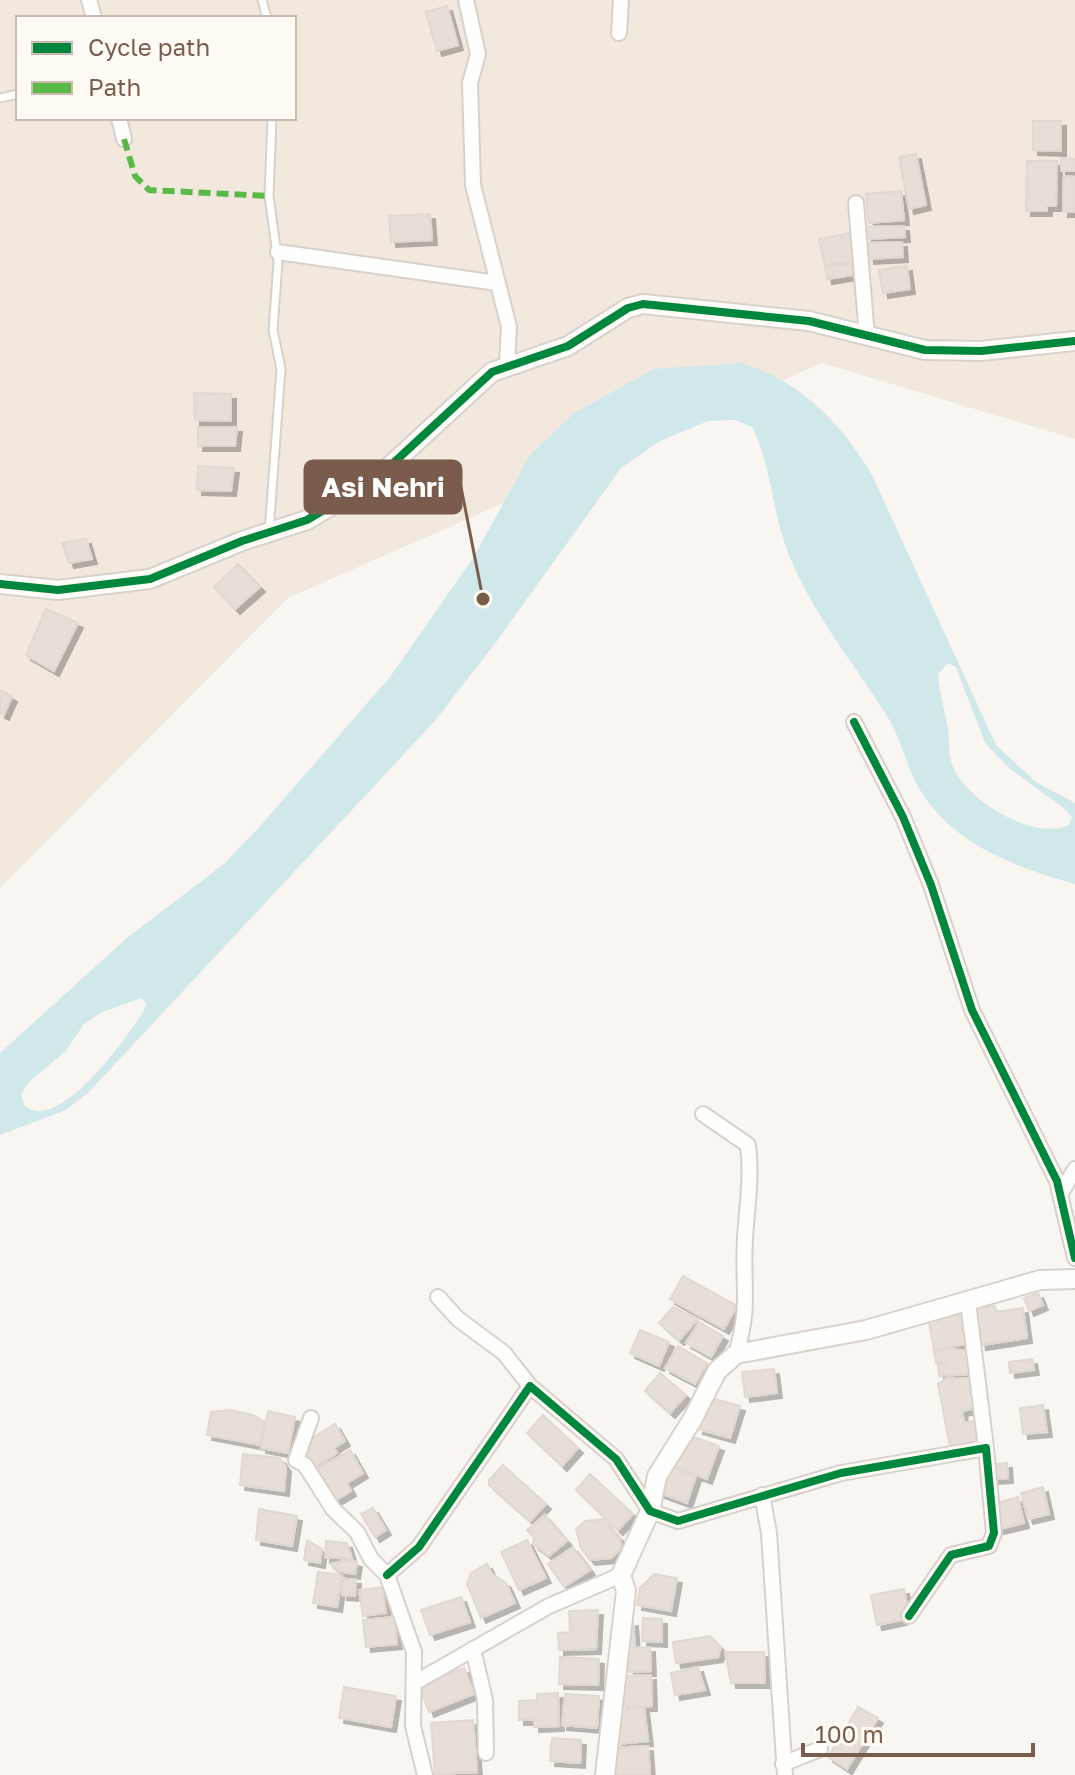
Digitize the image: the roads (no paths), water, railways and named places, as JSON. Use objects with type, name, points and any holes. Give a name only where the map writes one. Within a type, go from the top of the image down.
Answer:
[{"type":"street","points":[[466,0],[478,54],[470,83],[473,185],[509,327],[507,364]]},
{"type":"street","points":[[619,33],[621,0]]},
{"type":"street","points":[[119,120],[124,139]]},
{"type":"street","points":[[856,203],[867,337]]},
{"type":"street","points":[[278,252],[497,283]]},
{"type":"street","points":[[0,584],[58,590],[150,579],[307,520],[376,479],[478,384],[507,364],[568,346],[628,308],[643,304],[809,321],[913,348],[951,351],[1075,341]]},
{"type":"street","points":[[854,722],[903,817],[931,885],[972,1010],[1061,1193],[1075,1258]]},
{"type":"street","points":[[605,1775],[626,1591],[621,1575],[650,1511],[657,1476],[674,1443],[692,1420],[717,1371],[736,1354],[746,1322],[744,1242],[751,1172],[748,1145],[729,1128],[703,1114]]},
{"type":"street","points":[[1061,1193],[1075,1169]]},
{"type":"street","points":[[736,1354],[866,1330],[1040,1280],[1075,1279]]},
{"type":"street","points":[[438,1297],[458,1319],[504,1353],[530,1386],[616,1459],[650,1511],[678,1521],[841,1473],[986,1448]]},
{"type":"street","points":[[909,1616],[951,1555],[989,1546],[994,1533],[968,1302]]},
{"type":"street","points":[[387,1575],[419,1547],[530,1386]]},
{"type":"street","points":[[311,1418],[296,1460],[305,1465],[333,1509],[357,1532],[371,1559],[387,1575],[414,1652],[416,1682],[413,1726],[425,1775]]},
{"type":"street","points":[[762,1495],[769,1533],[784,1769],[820,1749]]},
{"type":"street","points":[[416,1682],[549,1606],[621,1575]]},
{"type":"street","points":[[473,1649],[485,1700],[486,1753]]},
{"type":"lane","points":[[269,534],[280,378],[273,330],[278,252],[269,196],[272,120]]},
{"type":"water","points":[[741,363],[782,380],[800,392],[847,438],[872,475],[996,745],[1036,782],[1075,803],[1075,884],[990,852],[970,841],[936,811],[917,784],[887,716],[822,618],[799,577],[783,539],[764,458],[752,427],[735,420],[708,421],[660,441],[621,468],[494,645],[434,722],[88,1093],[66,1110],[0,1135],[0,1053],[128,937],[224,864],[390,677],[473,558],[530,455],[574,413],[654,369]],"holes":[[[948,663],[956,667],[985,743],[1009,768],[1066,810],[1072,817],[1069,825],[1054,829],[1019,822],[983,802],[957,775],[950,756],[938,674]],[[141,998],[146,1003],[144,1011],[91,1079],[55,1107],[39,1111],[24,1105],[21,1094],[30,1081],[65,1052],[84,1024],[100,1013]]]},
{"type":"place","name":"Asi Nehri","points":[[483,599]]}]
